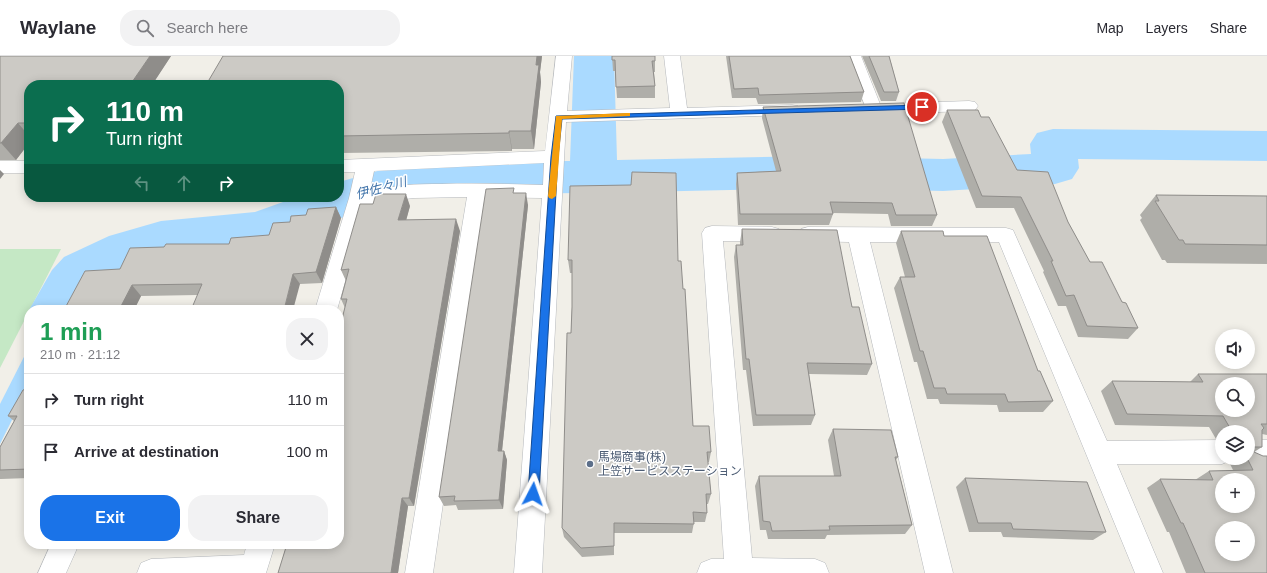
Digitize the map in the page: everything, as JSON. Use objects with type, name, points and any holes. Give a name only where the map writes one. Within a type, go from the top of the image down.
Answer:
[{"type":"street","points":[[528,573],[553,175],[564,56]]},
{"type":"street","points":[[672,56],[679,113]]},
{"type":"street","points":[[853,56],[866,109],[969,106]]},
{"type":"street","points":[[558,117],[811,110]]},
{"type":"street","points":[[0,167],[24,167]]},
{"type":"street","points":[[344,171],[361,188],[385,195],[414,191],[478,190],[553,175]]},
{"type":"street","points":[[361,188],[553,175]]},
{"type":"street","points":[[327,305],[361,188]]},
{"type":"street","points":[[419,573],[478,190]]},
{"type":"street","points":[[739,572],[712,233],[1006,236],[1100,453],[1149,573]]},
{"type":"street","points":[[858,235],[939,573]]},
{"type":"street","points":[[1100,453],[1215,452]]},
{"type":"street","points":[[1255,452],[1267,452]]},
{"type":"street","points":[[52,573],[63,549]]},
{"type":"street","points":[[151,573],[254,569],[260,549]]},
{"type":"street","points":[[711,573],[815,573]]},
{"type":"green space","points":[[0,249],[61,249],[32,305],[24,305],[24,321],[0,368]]},
{"type":"water","points":[[24,357],[24,396],[0,444],[0,404]]},
{"type":"building","points":[[0,56],[150,56],[133,80],[24,80],[24,123],[18,123],[0,143]]},
{"type":"building","points":[[223,56],[537,56],[536,65],[539,65],[531,131],[509,131],[509,133],[344,136],[344,80],[209,80]]},
{"type":"building","points":[[612,56],[655,56],[655,61],[652,61],[655,86],[616,87],[615,60],[612,60]]},
{"type":"building","points":[[729,56],[850,56],[864,92],[759,95],[758,88],[734,89]]},
{"type":"building","points":[[869,56],[889,56],[899,92],[884,92]]},
{"type":"building","points":[[904,103],[937,215],[896,215],[892,203],[830,202],[833,214],[740,214],[737,173],[781,171],[763,107]]},
{"type":"building","points":[[947,110],[978,110],[981,117],[989,117],[1017,170],[1048,172],[1068,222],[1090,262],[1102,262],[1122,302],[1126,303],[1138,328],[1087,326],[1074,295],[1066,296],[1051,261],[1053,261],[1021,197],[982,196]]},
{"type":"building","points":[[632,172],[676,173],[678,261],[681,261],[683,289],[685,289],[693,426],[709,426],[711,452],[707,452],[711,494],[706,494],[707,513],[693,512],[694,524],[614,523],[614,546],[581,548],[562,528],[567,333],[571,333],[572,307],[572,260],[568,260],[570,186],[631,185]]},
{"type":"building","points":[[514,188],[513,193],[526,193],[498,451],[504,451],[499,500],[454,501],[455,496],[439,497],[486,189]]},
{"type":"building","points":[[376,194],[406,194],[398,220],[456,219],[409,498],[402,498],[391,573],[278,573],[285,549],[344,549],[344,311],[347,299],[341,299],[349,269],[341,270],[360,204],[373,204]]},
{"type":"building","points":[[1156,195],[1267,196],[1267,245],[1185,244],[1183,240],[1179,240],[1155,201],[1159,201]]},
{"type":"building","points":[[336,207],[316,272],[293,274],[285,305],[193,305],[202,284],[132,285],[122,305],[67,305],[85,271],[120,269],[130,248],[164,247],[166,244],[229,244],[231,238],[269,235],[273,223],[290,222],[291,216],[306,215],[308,209]]},
{"type":"building","points":[[742,229],[837,230],[852,307],[859,307],[872,364],[807,363],[815,415],[756,415],[749,359],[746,359],[736,245],[743,245]]},
{"type":"building","points":[[901,231],[943,231],[944,236],[987,236],[1038,371],[1040,371],[1053,401],[1008,402],[1005,394],[947,394],[945,388],[934,388],[923,351],[920,351],[900,277],[915,277]]},
{"type":"building","points":[[1198,374],[1267,374],[1267,424],[1261,424],[1264,428],[1262,430],[1262,447],[1255,447],[1255,425],[1228,425],[1224,417],[1255,417],[1255,377],[1215,377],[1215,416],[1127,414],[1112,381],[1203,382]]},
{"type":"building","points":[[23,390],[24,469],[0,470],[0,447],[17,416],[8,416]]},
{"type":"building","points":[[833,429],[891,430],[898,457],[895,457],[912,525],[829,526],[830,530],[772,531],[770,522],[763,521],[759,476],[841,476]]},
{"type":"building","points":[[1255,452],[1267,456],[1267,573],[1205,573],[1183,523],[1181,523],[1160,479],[1213,480],[1209,471],[1253,470],[1250,465],[1255,465]]},
{"type":"building","points":[[965,478],[1087,482],[1106,532],[1013,529],[1011,523],[978,523]]},
{"type":"waterway","name":"伊佐々川","points":[[593,177],[594,56]]},
{"type":"waterway","points":[[593,177],[817,172],[943,175],[1055,168],[1053,144],[1267,146]]},
{"type":"waterway","name":"伊佐々川","points":[[344,198],[402,180],[438,178],[593,177]]},
{"type":"waterway","name":"伊佐々川","points":[[60,305],[71,285],[83,271],[127,250],[161,240],[260,230],[334,202]]},
{"type":"slow traffic","points":[[552,196],[558,117],[627,115]]},
{"type":"place","name":"馬場商事(株) 上笠サービスステーション","points":[[590,464]]},
{"type":"route","points":[[533,494],[554,157],[558,117],[922,107]]}]
